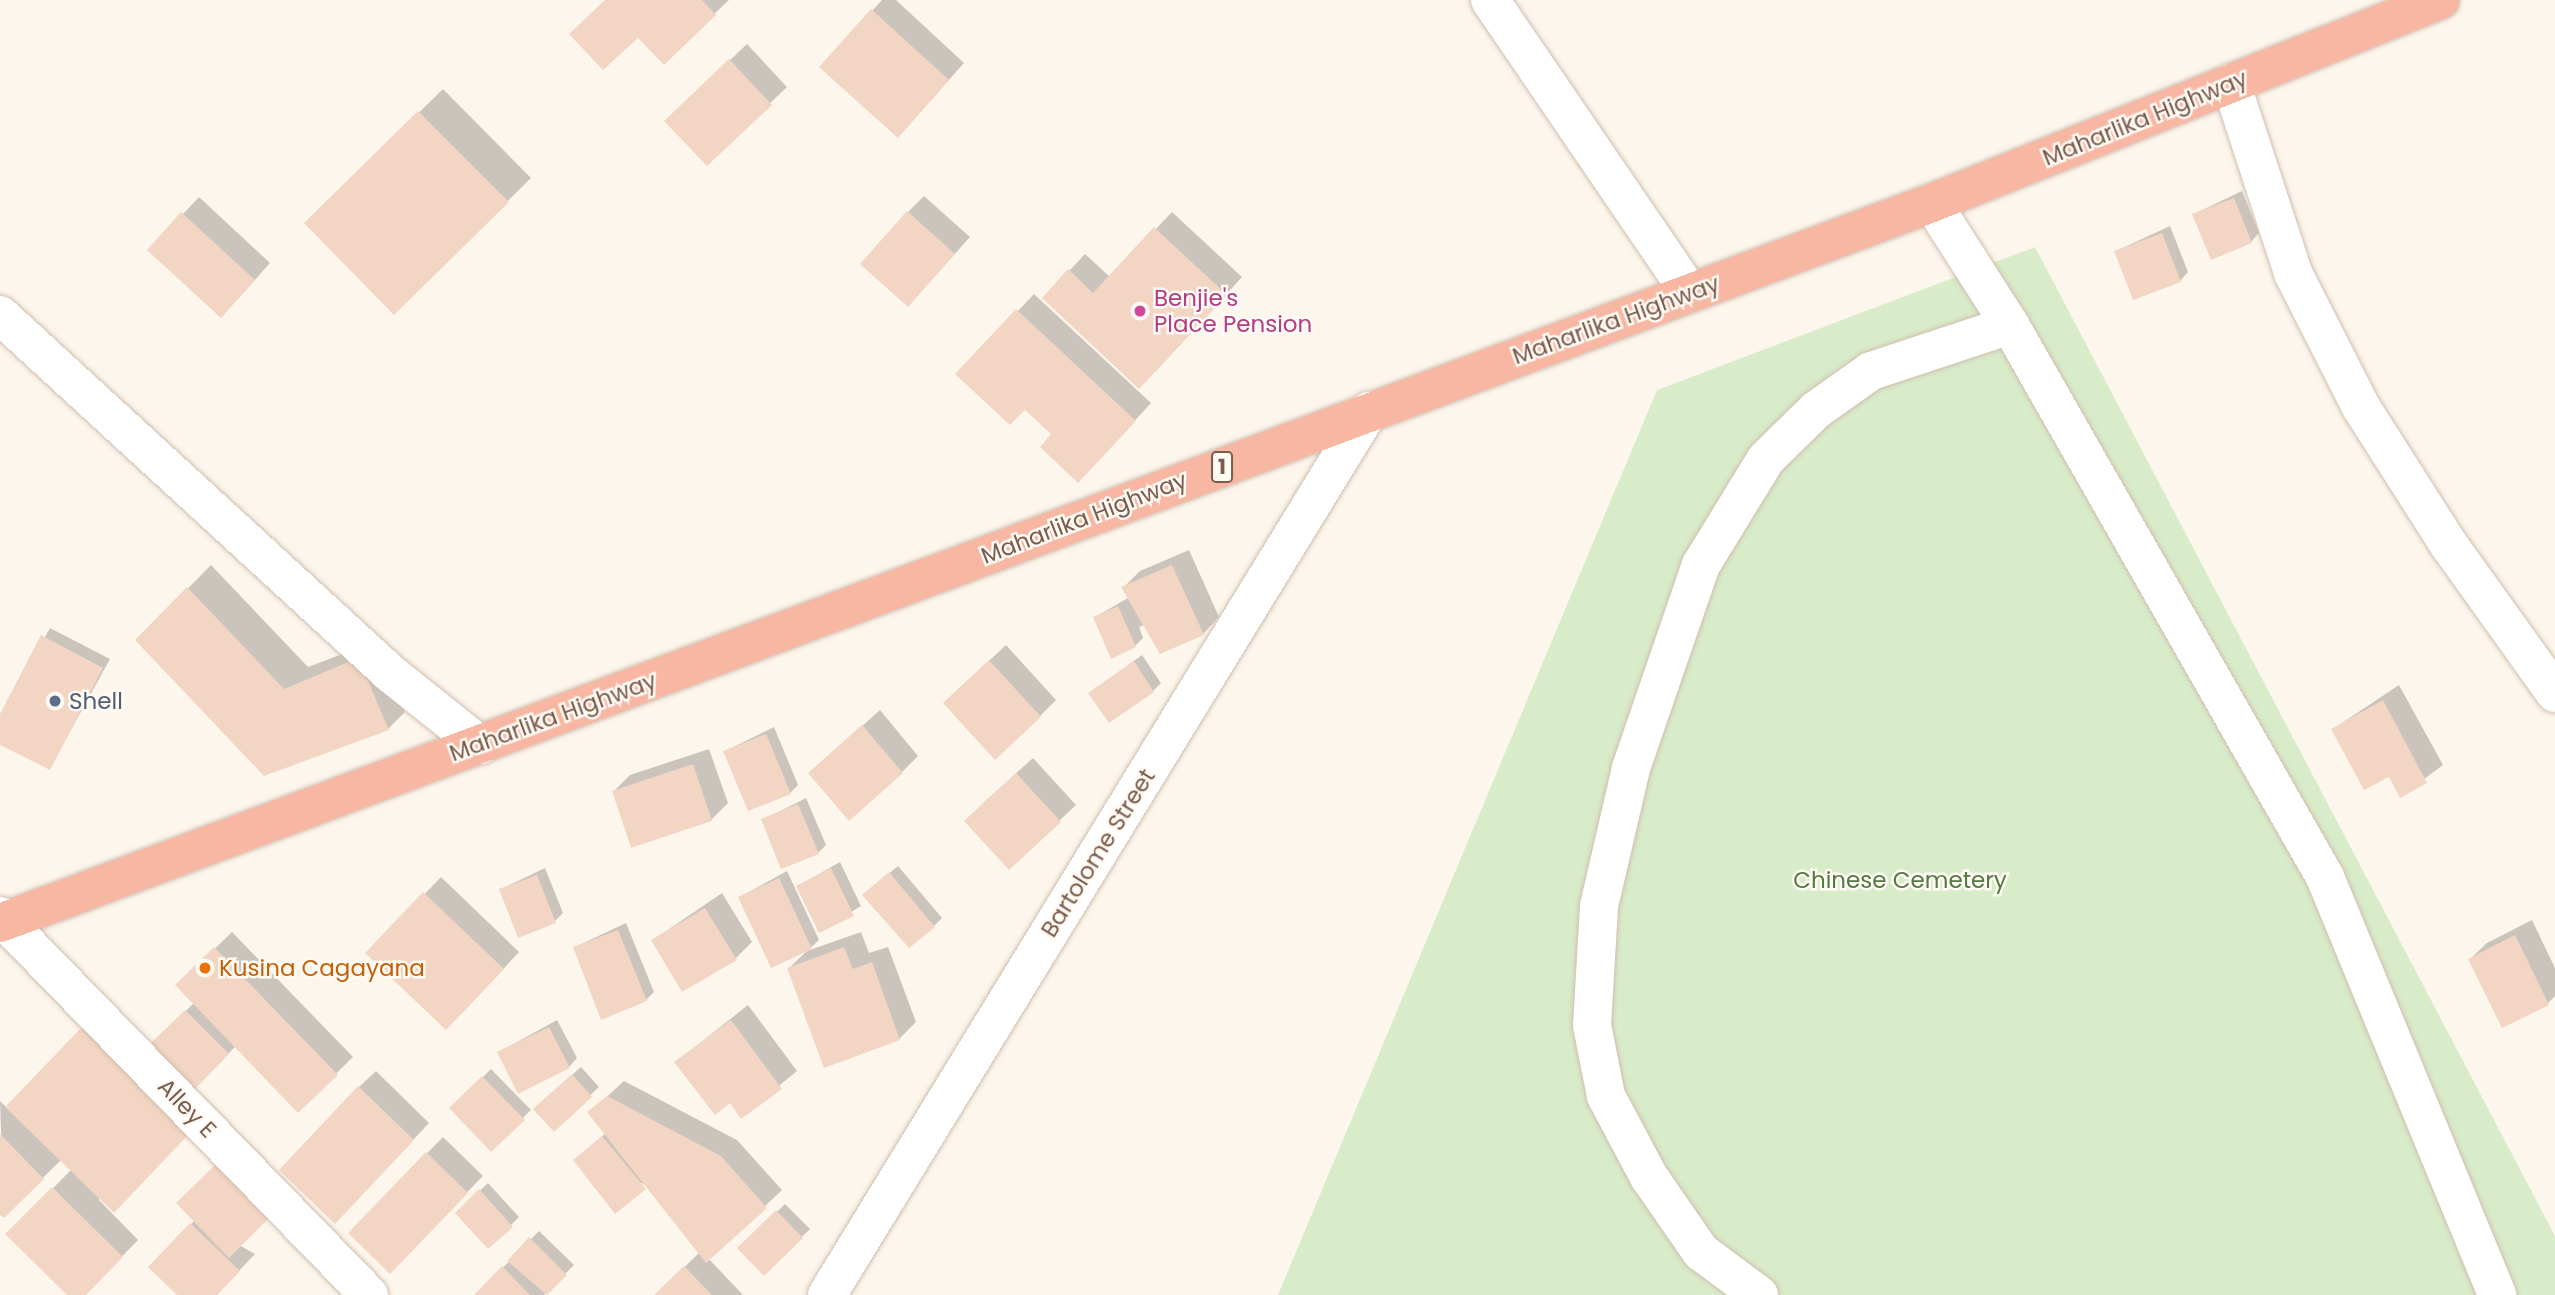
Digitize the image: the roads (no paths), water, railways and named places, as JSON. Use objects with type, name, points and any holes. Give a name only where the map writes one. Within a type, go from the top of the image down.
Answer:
[{"type":"highway","name":"Maharlika Highway","points":[[2,920],[480,745],[1932,203],[2440,0]]},
{"type":"street","points":[[1490,0],[1689,292]]},
{"type":"street","points":[[2231,83],[2293,273],[2361,407],[2449,545],[2555,693]]},
{"type":"street","points":[[1932,203],[2010,326],[2325,877],[2497,1295]]},
{"type":"street","points":[[0,315],[391,674],[480,745]]},
{"type":"street","points":[[1759,1295],[1701,1252],[1649,1177],[1606,1096],[1592,1025],[1599,906],[1631,768],[1701,565],[1766,459],[1816,410],[1871,371],[2010,326]]},
{"type":"street","name":"Bartolome Street","points":[[827,1295],[1369,411]]},
{"type":"street","name":"Alley E","points":[[2,920],[369,1295]]},
{"type":"place","name":"Benjie's Place Pension","points":[[1140,311]]},
{"type":"place","name":"Shell","points":[[55,701]]},
{"type":"place","name":"Kusina Cagayana","points":[[205,968]]},
{"type":"park label","name":"Chinese Cemetery","points":[[1900,880]]}]
